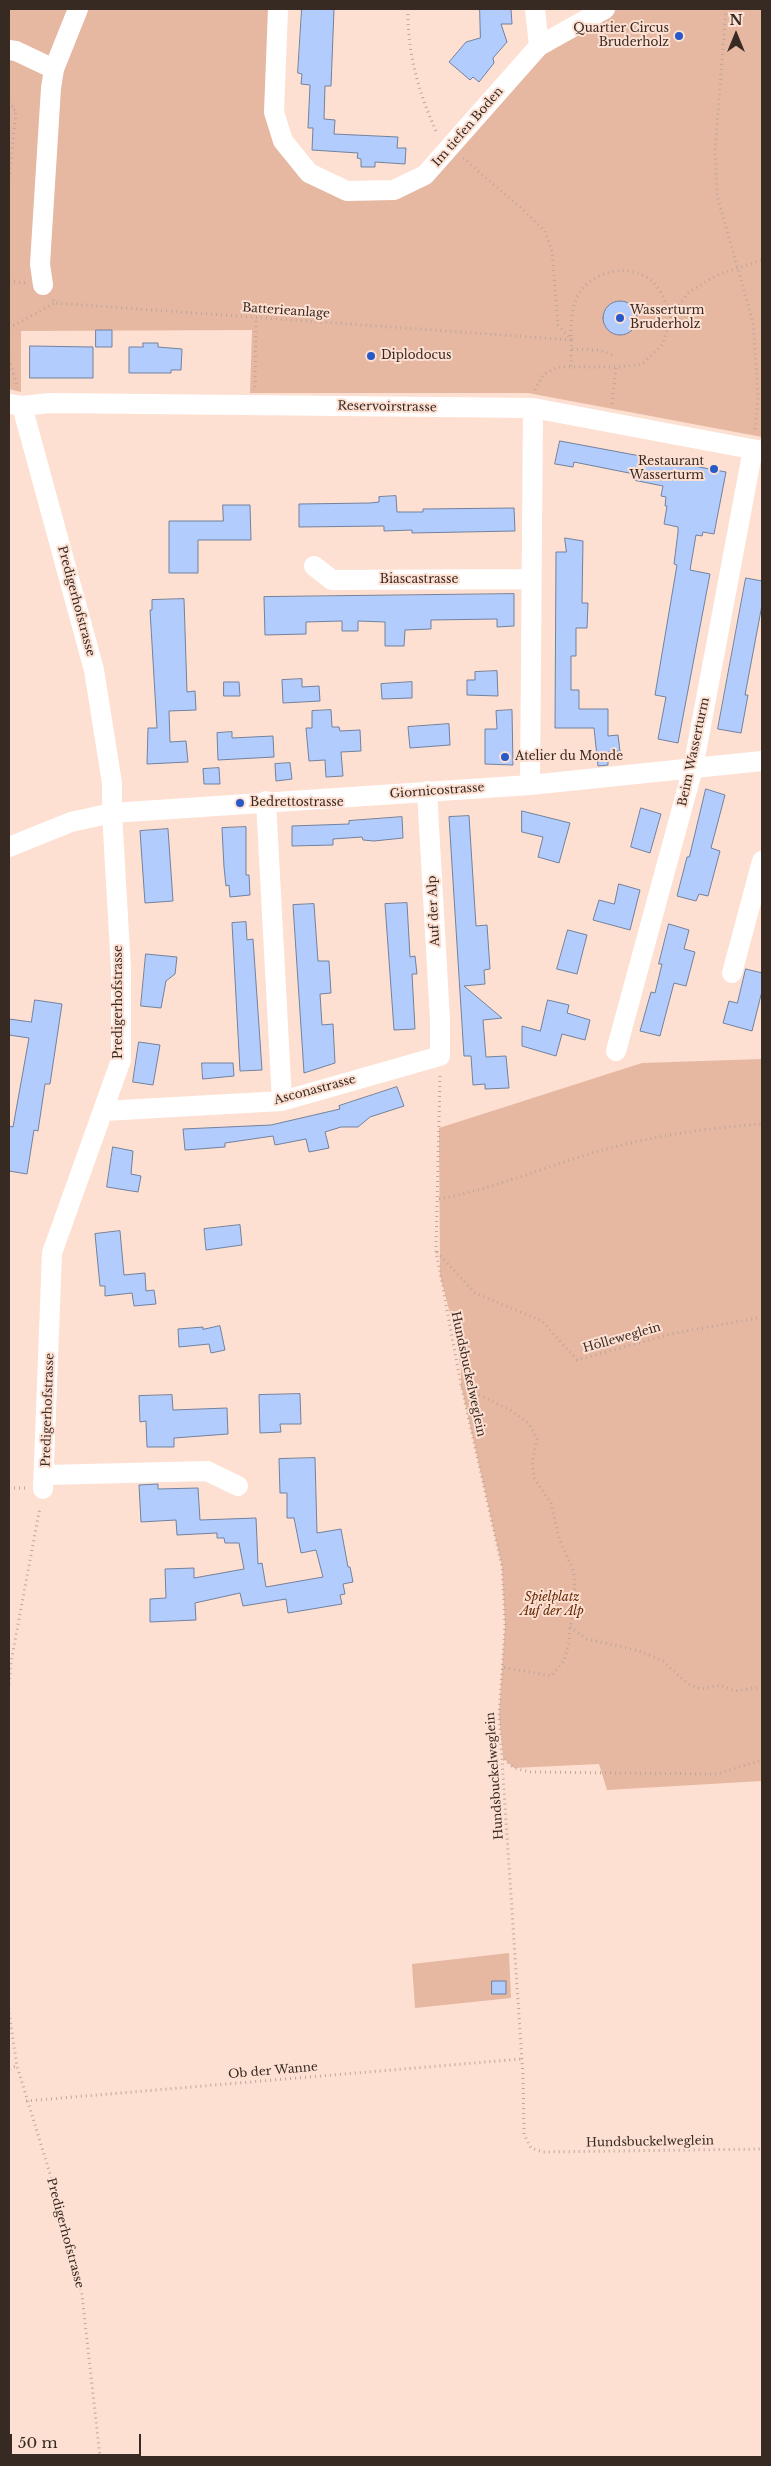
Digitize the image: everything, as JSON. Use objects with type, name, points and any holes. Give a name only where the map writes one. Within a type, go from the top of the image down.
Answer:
[{"type":"street","points":[[43,285],[40,264],[50,88],[54,69],[78,9]]},
{"type":"street","name":"Im tiefen Boden","points":[[278,9],[274,112],[283,141],[309,173],[347,191],[394,190],[425,175],[451,148],[539,46],[605,9]]},
{"type":"street","points":[[535,9],[539,46]]},
{"type":"street","points":[[9,50],[16,51],[54,69]]},
{"type":"street","name":"Reservoirstrasse","points":[[15,405],[50,403],[533,408],[758,450]]},
{"type":"street","name":"Predigerhofstrasse","points":[[15,405],[94,670],[112,783],[121,969],[121,1060],[52,1253],[40,1484]]},
{"type":"street","points":[[530,785],[530,579],[533,408]]},
{"type":"street","name":"Beim Wasserturm","points":[[616,1051],[693,768],[758,450]]},
{"type":"street","name":"Biascastrasse","points":[[314,566],[332,580],[530,579]]},
{"type":"street","name":"Giornicostrasse","points":[[9,848],[71,822],[112,813],[530,785],[762,761]]},
{"type":"street","name":"Auf der Alp","points":[[427,792],[440,1056]]},
{"type":"street","points":[[266,802],[282,1101]]},
{"type":"street","points":[[732,973],[762,861]]},
{"type":"street","name":"Asconastrasse","points":[[104,1111],[282,1101],[440,1056]]},
{"type":"street","points":[[40,1484],[207,1471],[238,1486]]},
{"type":"path","points":[[408,9],[413,68],[425,108],[438,136],[545,231],[552,251],[558,324],[572,340]]},
{"type":"path","points":[[726,9],[715,150],[717,195],[753,322],[757,357],[758,450]]},
{"type":"path","points":[[9,102],[16,110],[9,180]]},
{"type":"path","points":[[9,109],[16,110]]},
{"type":"path","points":[[533,408],[535,388],[542,375],[557,367],[616,367],[642,364],[663,344],[671,315],[689,292],[717,275],[762,260]]},
{"type":"path","points":[[571,366],[574,304],[585,285],[605,273],[629,270],[647,278],[663,294],[671,315]]},
{"type":"path","points":[[9,281],[43,285],[55,303],[9,328]]},
{"type":"path","name":"Batterieanlage","points":[[55,303],[572,340]]},
{"type":"path","points":[[254,405],[256,317]]},
{"type":"path","points":[[572,349],[599,350],[612,355]]},
{"type":"path","points":[[9,359],[15,405]]},
{"type":"path","points":[[610,422],[616,367]]},
{"type":"path","name":"Hundsbuckelweglein","points":[[440,1056],[439,1199],[436,1251],[460,1385],[502,1567],[505,1625],[499,1715],[524,2134],[531,2148],[543,2152],[762,2149]]},
{"type":"path","points":[[439,1199],[464,1194],[591,1154],[667,1135],[762,1124]]},
{"type":"path","name":"Hölleweglein","points":[[436,1251],[475,1293],[542,1320],[577,1360],[671,1334],[762,1317]]},
{"type":"path","points":[[460,1385],[512,1411],[529,1424],[537,1439],[532,1462],[534,1478],[551,1503],[559,1538],[574,1572],[575,1610],[564,1661],[551,1676],[502,1667]]},
{"type":"path","points":[[9,1488],[40,1484],[10,1662],[9,1684]]},
{"type":"path","points":[[570,1627],[587,1639],[639,1652],[663,1661],[688,1684],[700,1689],[720,1685],[735,1691],[762,1687]]},
{"type":"path","points":[[503,1758],[514,1768],[530,1772],[717,1774],[762,1760]]},
{"type":"path","name":"Predigerhofstrasse","points":[[9,2013],[17,2066],[26,2101],[65,2223],[82,2295],[100,2457]]},
{"type":"path","name":"Ob der Wanne","points":[[26,2101],[521,2059]]},
{"type":"path","points":[[9,2068],[17,2066]]},
{"type":"green space","points":[[9,9],[278,9],[283,141],[347,191],[425,175],[539,46],[605,9],[762,9],[762,437],[528,393],[250,393],[252,330],[21,331],[21,392],[9,389]]},
{"type":"green space","name":"Spielplatz Auf der Alp","points":[[762,1059],[762,1781],[607,1790],[599,1764],[514,1768],[503,1758],[499,1715],[505,1625],[502,1567],[461,1385],[461,1369],[452,1321],[440,1275],[439,1128],[642,1063]]},
{"type":"green space","points":[[509,1953],[511,1998],[415,2008],[412,1964]]},
{"type":"building","points":[[302,9],[334,9],[331,86],[325,86],[324,119],[335,120],[334,134],[398,137],[397,148],[406,148],[405,164],[375,162],[375,167],[361,167],[361,159],[357,158],[358,153],[312,150],[313,128],[308,128],[310,85],[301,84],[302,74],[298,73]]},
{"type":"building","points":[[480,9],[511,9],[512,24],[501,24],[507,42],[493,58],[494,63],[479,82],[473,77],[470,80],[449,62],[466,42],[480,38]]},
{"type":"building","name":"Wasserturm Bruderholz","points":[[620,301],[627,302],[632,306],[636,311],[636,325],[632,330],[627,334],[620,335],[613,334],[608,330],[604,325],[603,318],[604,311],[608,306],[613,302]]},
{"type":"building","points":[[96,330],[112,330],[112,347],[96,347]]},
{"type":"building","points":[[143,343],[158,343],[158,347],[182,349],[181,370],[171,370],[171,373],[129,373],[129,347],[143,347]]},
{"type":"building","points":[[30,346],[93,347],[93,378],[30,378]]},
{"type":"building","points":[[560,441],[726,472],[714,534],[703,532],[702,536],[696,535],[690,570],[710,574],[678,743],[658,739],[666,697],[655,695],[677,565],[674,564],[678,527],[664,524],[667,506],[665,506],[666,497],[661,496],[663,486],[633,480],[634,474],[574,462],[573,467],[555,464]]},
{"type":"building","points":[[396,496],[397,512],[423,512],[423,509],[514,508],[515,531],[412,533],[412,530],[384,531],[384,526],[299,527],[299,504],[370,503],[379,502],[379,497]]},
{"type":"building","points":[[223,505],[250,505],[251,540],[198,540],[198,573],[169,573],[169,521],[223,521]]},
{"type":"building","points":[[565,538],[583,541],[582,603],[588,603],[587,628],[576,628],[576,656],[571,656],[571,690],[579,690],[579,709],[608,709],[608,736],[618,735],[620,751],[608,752],[608,765],[598,766],[594,728],[555,728],[556,552],[566,552]]},
{"type":"building","points":[[746,578],[762,581],[762,605],[745,695],[748,695],[741,733],[718,729]]},
{"type":"building","points":[[514,594],[514,626],[497,627],[497,619],[431,620],[431,629],[405,630],[404,646],[385,646],[385,622],[358,621],[358,631],[342,631],[342,621],[306,622],[306,634],[265,635],[264,597]]},
{"type":"building","points":[[184,599],[187,692],[195,691],[196,710],[169,711],[170,742],[186,741],[188,762],[147,764],[148,728],[157,728],[150,610],[152,610],[152,600]]},
{"type":"building","points":[[497,671],[498,696],[467,695],[467,680],[475,680],[475,672]]},
{"type":"building","points":[[302,679],[302,687],[319,686],[320,701],[283,703],[282,680]]},
{"type":"building","points":[[224,682],[239,682],[240,696],[224,696]]},
{"type":"building","points":[[412,682],[412,698],[382,699],[381,684]]},
{"type":"building","points":[[331,710],[332,727],[339,727],[340,731],[360,730],[361,751],[341,752],[343,776],[326,777],[325,760],[309,761],[306,728],[312,728],[312,711]]},
{"type":"building","points":[[512,710],[513,765],[485,764],[485,729],[497,729],[496,711]]},
{"type":"building","points":[[449,724],[450,745],[410,748],[408,727]]},
{"type":"building","points":[[232,732],[232,738],[273,736],[274,757],[218,760],[217,733]]},
{"type":"building","points":[[290,763],[292,779],[276,781],[275,764]]},
{"type":"building","points":[[219,768],[220,784],[204,784],[203,769]]},
{"type":"building","points":[[706,789],[725,795],[711,848],[720,851],[708,896],[699,894],[696,901],[677,896]]},
{"type":"building","points":[[641,808],[661,814],[650,853],[631,847]]},
{"type":"building","points":[[522,811],[570,823],[559,863],[538,857],[543,837],[522,832]]},
{"type":"building","points":[[469,816],[476,926],[487,925],[490,969],[484,970],[485,984],[464,986],[502,1018],[483,1020],[486,1057],[506,1056],[509,1088],[485,1089],[485,1084],[473,1085],[471,1056],[464,1056],[449,817]]},
{"type":"building","points":[[402,817],[403,838],[374,841],[363,840],[362,837],[333,839],[333,845],[292,846],[292,826],[349,824],[349,821]]},
{"type":"building","points":[[246,827],[246,875],[249,875],[250,895],[230,897],[229,885],[226,886],[222,828]]},
{"type":"building","points":[[168,829],[173,901],[145,903],[140,831]]},
{"type":"building","points":[[619,884],[640,890],[630,930],[593,920],[599,900],[614,904]]},
{"type":"building","points":[[407,903],[410,957],[415,956],[417,974],[412,974],[415,1029],[394,1030],[385,904]]},
{"type":"building","points":[[314,904],[318,961],[329,961],[331,993],[320,994],[322,1025],[333,1024],[335,1063],[304,1073],[293,905]]},
{"type":"building","points":[[246,922],[247,940],[253,939],[262,1070],[240,1071],[232,923]]},
{"type":"building","points":[[669,924],[689,930],[684,949],[695,952],[686,986],[674,983],[660,1036],[640,1031],[651,992],[655,993],[662,964],[659,964]]},
{"type":"building","points":[[568,930],[587,935],[577,974],[557,969]]},
{"type":"building","points":[[146,954],[177,957],[175,974],[166,981],[161,1008],[141,1006]]},
{"type":"building","points":[[746,969],[762,973],[762,991],[752,1031],[723,1023],[729,1001],[737,1003]]},
{"type":"building","points":[[35,1000],[62,1004],[50,1084],[45,1084],[38,1131],[34,1130],[27,1174],[9,1171],[9,1126],[13,1127],[29,1038],[9,1035],[9,1019],[31,1022]]},
{"type":"building","points":[[548,1000],[569,1005],[567,1013],[590,1020],[585,1040],[562,1034],[556,1056],[522,1046],[522,1026],[540,1031]]},
{"type":"building","points":[[139,1042],[160,1045],[153,1085],[133,1082]]},
{"type":"building","points":[[202,1063],[233,1063],[234,1076],[203,1079]]},
{"type":"building","points":[[397,1087],[404,1106],[370,1117],[358,1127],[341,1127],[325,1132],[329,1148],[309,1152],[306,1139],[275,1145],[273,1136],[225,1143],[225,1147],[185,1150],[183,1129],[271,1125],[340,1109],[339,1106]]},
{"type":"building","points":[[113,1147],[133,1151],[131,1174],[141,1176],[138,1192],[107,1187]]},
{"type":"building","points":[[240,1225],[242,1245],[206,1250],[204,1229]]},
{"type":"building","points":[[120,1231],[124,1275],[145,1273],[146,1291],[154,1290],[156,1304],[134,1306],[132,1293],[105,1296],[105,1286],[100,1286],[95,1234]]},
{"type":"building","points":[[220,1326],[225,1350],[211,1353],[209,1344],[179,1347],[178,1329],[203,1327],[203,1329]]},
{"type":"building","points":[[300,1394],[301,1424],[280,1424],[281,1432],[260,1433],[259,1395]]},
{"type":"building","points":[[172,1395],[173,1410],[227,1408],[228,1434],[174,1438],[174,1447],[147,1447],[146,1421],[140,1422],[139,1396]]},
{"type":"building","points":[[315,1458],[317,1533],[341,1529],[348,1567],[350,1567],[353,1582],[343,1584],[345,1594],[340,1595],[342,1604],[288,1613],[286,1599],[243,1606],[240,1593],[195,1603],[196,1620],[150,1622],[150,1599],[166,1598],[165,1569],[194,1568],[194,1578],[244,1569],[239,1543],[225,1543],[224,1538],[217,1538],[217,1533],[177,1535],[176,1520],[141,1522],[139,1485],[158,1484],[158,1489],[198,1488],[200,1520],[256,1518],[258,1564],[262,1563],[266,1587],[323,1577],[316,1550],[301,1553],[294,1518],[287,1518],[287,1493],[280,1493],[279,1459]]},
{"type":"building","points":[[492,1981],[506,1981],[506,1994],[492,1994]]},
{"type":"place","name":"Quartier Circus Bruderholz","points":[[679,36]]},
{"type":"place","name":"Wasserturm Bruderholz","points":[[620,318]]},
{"type":"place","name":"Diplodocus","points":[[371,356]]},
{"type":"place","name":"Restaurant Wasserturm","points":[[714,469]]},
{"type":"place","name":"Atelier du Monde","points":[[505,757]]},
{"type":"place","name":"Bedrettostrasse","points":[[240,803]]}]
